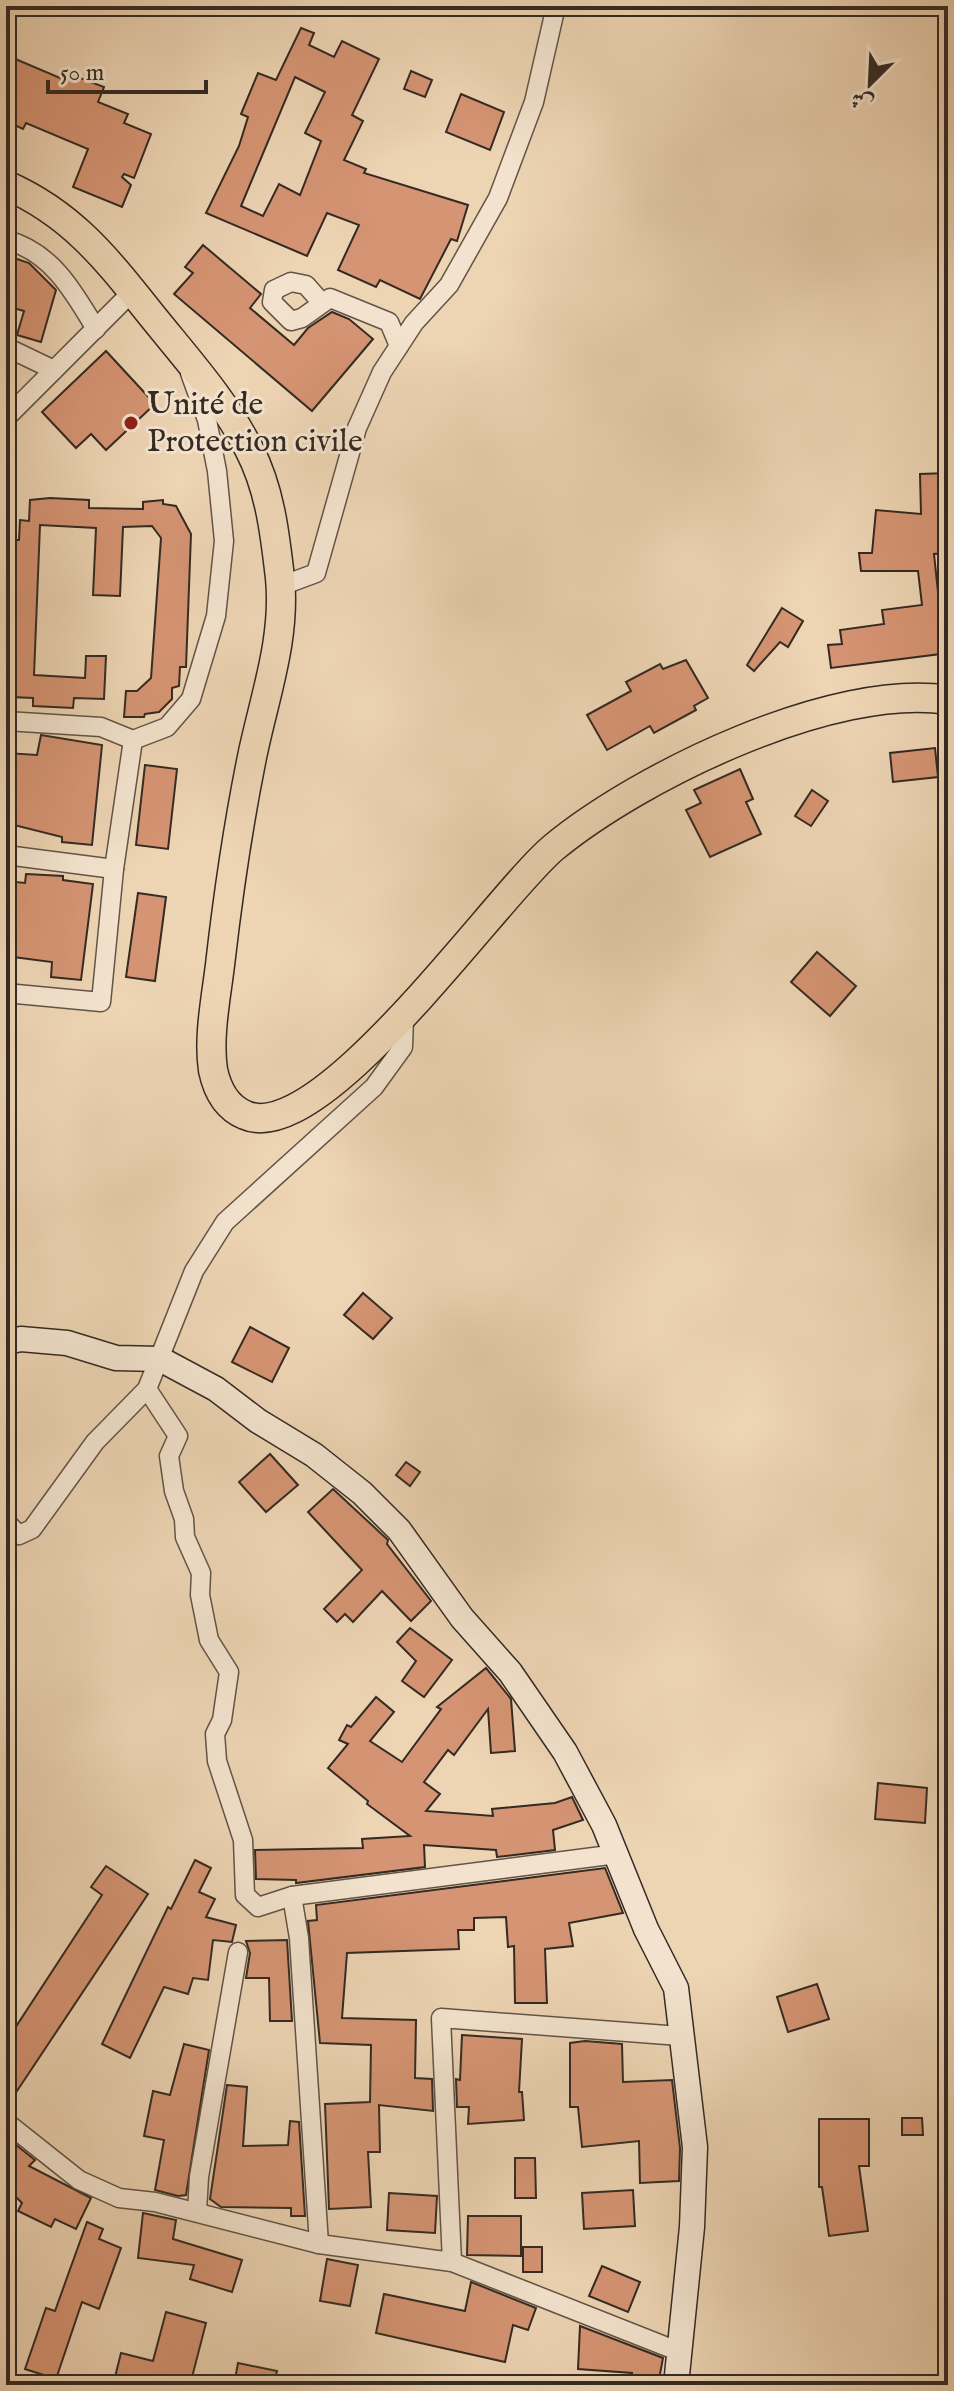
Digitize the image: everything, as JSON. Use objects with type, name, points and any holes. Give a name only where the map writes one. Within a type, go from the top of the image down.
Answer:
[{"type":"main road","points":[[6,185],[52,208],[94,245],[185,357],[249,448],[268,498],[281,586],[275,667],[253,752],[231,868],[213,1031],[214,1072],[220,1091],[231,1106],[252,1118],[290,1112],[319,1093],[404,1017],[481,930],[516,885],[551,850],[601,812],[646,786],[759,735],[827,712],[892,697],[948,700]]},
{"type":"street","points":[[281,586],[316,573],[357,428],[382,372],[414,323],[449,285],[498,198],[534,102],[556,6]]},
{"type":"street","points":[[6,240],[18,243],[64,275],[96,329]]},
{"type":"street","points":[[6,418],[132,292]]},
{"type":"street","points":[[321,302],[330,298],[389,322],[399,346]]},
{"type":"street","points":[[6,347],[54,370]]},
{"type":"street","points":[[6,721],[101,727],[133,740],[167,727],[191,699],[216,616],[224,541],[217,471],[207,420],[185,357]]},
{"type":"street","points":[[6,993],[101,1002],[114,869],[133,740]]},
{"type":"street","points":[[6,855],[114,869]]},
{"type":"street","points":[[6,1522],[19,1535],[32,1529],[95,1442],[147,1389],[194,1271],[225,1222],[374,1087],[403,1047],[404,1017]]},
{"type":"street","points":[[6,1342],[21,1339],[67,1343],[116,1358],[160,1359],[216,1389],[258,1421],[314,1455],[362,1493],[399,1530],[462,1618],[510,1672],[565,1752],[617,1854],[646,1929],[676,1988],[695,2147],[692,2227],[676,2385]]},
{"type":"street","points":[[147,1389],[178,1436],[169,1456],[174,1491],[184,1519],[185,1537],[201,1573],[200,1595],[209,1640],[229,1672],[222,1720],[215,1734],[217,1761],[243,1840],[245,1895],[258,1907],[292,1896],[617,1854]]},
{"type":"street","points":[[292,1896],[299,1938],[319,2244]]},
{"type":"street","points":[[197,2212],[199,2177],[238,1952]]},
{"type":"street","points":[[452,2262],[441,2018],[680,2036]]},
{"type":"street","points":[[6,2122],[79,2180],[119,2198],[197,2212],[319,2244],[452,2262],[680,2352]]},
{"type":"building","points":[[301,28],[314,33],[309,45],[334,57],[342,41],[379,59],[352,115],[363,121],[344,160],[366,169],[364,173],[468,205],[457,241],[451,239],[420,299],[380,280],[376,287],[338,270],[359,225],[327,213],[307,256],[206,213],[239,146],[248,117],[241,114],[258,73],[276,80]],"holes":[[[295,77],[325,92],[305,133],[321,141],[300,195],[279,184],[263,216],[241,206]]]},
{"type":"building","points":[[6,55],[67,81],[70,74],[104,87],[98,102],[128,114],[124,123],[151,134],[134,178],[124,174],[122,177],[131,185],[122,207],[73,187],[88,149],[26,123],[23,129],[6,121]]},
{"type":"building","points":[[411,71],[432,80],[425,97],[404,89]]},
{"type":"building","points":[[461,94],[504,112],[490,150],[446,132]]},
{"type":"building","points":[[203,245],[261,294],[250,308],[294,345],[308,328],[332,312],[349,319],[373,339],[312,411],[174,294],[193,273],[185,267]]},
{"type":"building","points":[[11,257],[29,263],[56,290],[41,342],[17,335],[24,311],[6,306],[6,261],[9,262]]},
{"type":"building","points":[[106,351],[155,404],[106,450],[91,434],[76,448],[42,412]]},
{"type":"building","points":[[948,473],[948,553],[934,554],[942,630],[948,629],[948,653],[831,668],[828,645],[842,644],[840,630],[884,624],[882,610],[922,605],[918,571],[861,571],[859,553],[872,553],[876,510],[921,514],[920,474]]},
{"type":"building","points":[[30,500],[89,500],[89,508],[143,509],[143,502],[163,500],[163,504],[176,506],[191,534],[186,667],[180,667],[179,686],[172,688],[172,699],[159,712],[145,714],[144,717],[124,717],[126,691],[137,691],[151,678],[161,538],[152,526],[123,527],[120,596],[93,595],[96,528],[40,525],[34,675],[85,678],[86,656],[106,656],[104,699],[74,698],[73,708],[33,706],[33,698],[11,697],[13,671],[7,670],[7,648],[11,540],[19,540],[20,520],[29,521]]},
{"type":"building","points":[[782,608],[803,621],[788,647],[780,642],[754,671],[747,665]]},
{"type":"building","points":[[686,660],[708,698],[694,706],[696,710],[654,733],[650,726],[607,750],[587,715],[631,691],[626,682],[660,664],[663,669]]},
{"type":"building","points":[[41,735],[102,745],[92,845],[62,842],[62,837],[6,823],[6,753],[37,755]]},
{"type":"building","points":[[935,748],[938,777],[893,782],[890,753]]},
{"type":"building","points":[[145,765],[177,769],[168,849],[136,845]]},
{"type":"building","points":[[740,769],[753,799],[746,802],[761,834],[710,857],[686,810],[701,803],[694,790]]},
{"type":"building","points":[[812,790],[828,801],[811,826],[795,816]]},
{"type":"building","points":[[26,874],[63,876],[63,880],[93,884],[81,980],[51,977],[52,962],[6,956],[6,881],[25,883]]},
{"type":"building","points":[[138,893],[166,897],[155,981],[126,977]]},
{"type":"building","points":[[817,952],[856,986],[830,1016],[791,982]]},
{"type":"building","points":[[363,1293],[392,1318],[373,1339],[344,1315]]},
{"type":"building","points":[[250,1327],[289,1348],[272,1382],[232,1362]]},
{"type":"building","points":[[270,1454],[298,1485],[266,1512],[239,1482]]},
{"type":"building","points":[[406,1462],[420,1472],[410,1486],[396,1475]]},
{"type":"building","points":[[333,1489],[388,1540],[387,1544],[431,1601],[411,1621],[382,1591],[353,1622],[345,1614],[337,1622],[324,1609],[362,1570],[308,1512]]},
{"type":"building","points":[[410,1628],[452,1660],[424,1697],[402,1681],[416,1661],[397,1642]]},
{"type":"building","points":[[486,1668],[511,1699],[515,1751],[491,1753],[488,1709],[454,1755],[448,1750],[424,1782],[440,1794],[426,1811],[493,1816],[492,1809],[555,1803],[572,1797],[583,1820],[553,1830],[555,1850],[497,1857],[496,1850],[424,1845],[425,1867],[296,1883],[296,1880],[256,1879],[255,1850],[363,1848],[362,1839],[410,1836],[367,1804],[368,1801],[328,1768],[348,1744],[339,1740],[347,1725],[351,1727],[376,1697],[394,1712],[370,1741],[402,1762],[441,1709],[437,1707]]},
{"type":"building","points":[[878,1783],[927,1788],[925,1823],[875,1819]]},
{"type":"building","points":[[195,1860],[211,1868],[199,1892],[215,1899],[206,1917],[236,1925],[232,1942],[213,1940],[208,1980],[193,1978],[188,1994],[164,1987],[130,2058],[102,2044],[168,1907],[171,1909]]},
{"type":"building","points":[[106,1866],[148,1894],[17,2091],[6,2084],[6,2022],[15,2028],[102,1895],[91,1887]]},
{"type":"building","points":[[605,1868],[623,1913],[569,1923],[573,1946],[545,1949],[547,2003],[515,2003],[514,1946],[508,1947],[506,1917],[474,1918],[474,1930],[458,1930],[459,1949],[347,1953],[342,2018],[416,2020],[415,2078],[432,2079],[433,2111],[379,2105],[380,2152],[368,2152],[371,2207],[329,2209],[325,2104],[370,2102],[371,2045],[320,2043],[308,1921],[317,1920],[316,1905]]},
{"type":"building","points":[[287,1940],[292,2021],[270,2021],[269,1978],[246,1978],[250,1953],[246,1941]]},
{"type":"building","points":[[817,1984],[829,2019],[788,2032],[777,1997]]},
{"type":"building","points":[[462,2035],[522,2039],[519,2092],[522,2092],[524,2120],[468,2124],[469,2107],[457,2107],[456,2079],[460,2080]]},
{"type":"building","points":[[570,2043],[622,2044],[623,2082],[672,2080],[680,2148],[679,2181],[640,2183],[639,2141],[582,2147],[578,2107],[570,2107]]},
{"type":"building","points":[[184,2044],[209,2050],[186,2195],[178,2196],[155,2190],[164,2140],[144,2136],[153,2091],[170,2095]]},
{"type":"building","points":[[227,2085],[247,2087],[243,2146],[288,2145],[290,2121],[299,2122],[305,2216],[291,2216],[291,2208],[221,2207],[210,2199]]},
{"type":"building","points":[[902,2118],[922,2118],[923,2135],[902,2135]]},
{"type":"building","points":[[819,2119],[869,2119],[869,2166],[859,2166],[868,2231],[829,2236],[822,2187],[819,2187]]},
{"type":"building","points":[[6,2137],[35,2160],[29,2166],[91,2198],[76,2229],[55,2219],[51,2227],[18,2211],[22,2203],[6,2187]]},
{"type":"building","points":[[515,2158],[535,2158],[536,2198],[515,2198]]},
{"type":"building","points":[[633,2190],[635,2226],[584,2229],[582,2193]]},
{"type":"building","points":[[389,2193],[437,2196],[435,2233],[387,2230]]},
{"type":"building","points":[[143,2213],[176,2220],[173,2239],[242,2260],[232,2292],[190,2279],[194,2265],[138,2258]]},
{"type":"building","points":[[468,2216],[521,2216],[521,2256],[467,2255]]},
{"type":"building","points":[[87,2222],[103,2229],[99,2239],[121,2248],[99,2309],[82,2302],[56,2379],[25,2369],[46,2308],[55,2311]]},
{"type":"building","points":[[523,2247],[542,2247],[542,2272],[523,2272]]},
{"type":"building","points":[[327,2259],[358,2265],[350,2306],[320,2301]]},
{"type":"building","points":[[602,2266],[640,2282],[628,2312],[589,2296]]},
{"type":"building","points":[[471,2282],[536,2308],[528,2330],[513,2325],[505,2362],[376,2333],[384,2294],[465,2311]]},
{"type":"building","points":[[166,2312],[206,2323],[190,2385],[128,2385],[114,2381],[121,2353],[153,2361]]},
{"type":"building","points":[[580,2326],[663,2358],[658,2385],[629,2383],[632,2373],[578,2369]]},
{"type":"building","points":[[238,2363],[277,2371],[274,2385],[234,2385]]},
{"type":"place","name":"Unité de Protection civile","points":[[131,423]]}]
